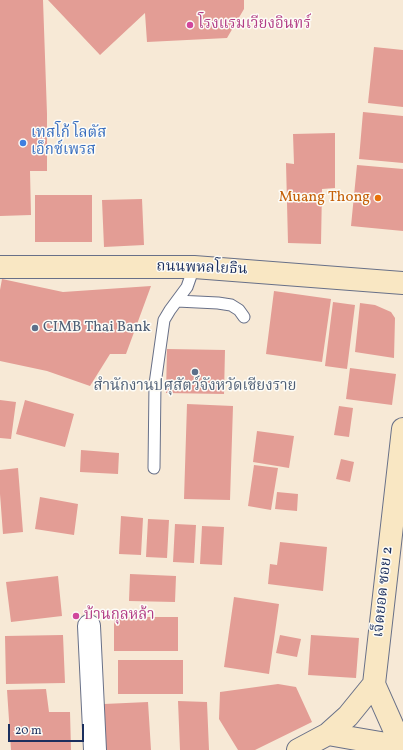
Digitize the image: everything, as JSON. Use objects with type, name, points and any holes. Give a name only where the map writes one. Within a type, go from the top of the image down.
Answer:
[{"type":"street","name":"ถนนพหลโยธิน","points":[[0,267],[194,267],[403,283]]},
{"type":"street","name":"เจ็ดยอด ซอย 2","points":[[374,684],[400,476],[403,429]]},
{"type":"street","points":[[89,626],[95,750]]},
{"type":"street","points":[[298,750],[328,734],[348,716],[374,684],[403,747],[370,746],[328,734]]},
{"type":"lane","points":[[154,468],[156,384],[164,320],[186,287],[194,267]]},
{"type":"lane","points":[[177,302],[218,303],[232,305],[244,317]]},
{"type":"building","points":[[0,0],[43,0],[47,114],[47,171],[30,171],[31,215],[0,216]]},
{"type":"building","name":"โรงแรมเวียงอินทร์","points":[[48,0],[244,0],[244,9],[227,38],[147,42],[145,13],[100,55]]},
{"type":"building","points":[[374,47],[403,50],[403,107],[368,103]]},
{"type":"building","points":[[363,112],[403,116],[403,163],[359,159]]},
{"type":"building","points":[[335,133],[335,188],[322,189],[321,244],[288,243],[286,163],[294,164],[293,134]]},
{"type":"building","name":"Muang Thong","points":[[357,165],[403,169],[403,231],[351,226]]},
{"type":"building","points":[[35,195],[92,195],[92,242],[35,242]]},
{"type":"building","points":[[142,199],[144,245],[104,247],[102,200]]},
{"type":"building","points":[[2,279],[63,292],[151,286],[126,354],[110,354],[90,386],[47,371],[0,361],[0,290]]},
{"type":"building","points":[[274,291],[331,299],[322,362],[266,354]]},
{"type":"building","points":[[333,302],[355,305],[347,369],[325,366]]},
{"type":"building","points":[[360,303],[375,305],[391,312],[395,318],[394,358],[355,352]]},
{"type":"building","name":"สำนักงานปศุสัตว์จังหวัดเชียงราย","points":[[167,349],[225,350],[224,394],[166,393]]},
{"type":"building","points":[[350,368],[396,374],[392,405],[346,399]]},
{"type":"building","points":[[0,400],[16,402],[11,439],[0,438]]},
{"type":"building","points":[[25,400],[74,414],[65,447],[16,434]]},
{"type":"building","points":[[187,404],[233,406],[230,500],[184,499]]},
{"type":"building","points":[[339,406],[353,408],[349,437],[334,435]]},
{"type":"building","points":[[257,431],[294,436],[289,468],[253,462]]},
{"type":"building","points":[[81,450],[119,453],[118,474],[80,472]]},
{"type":"building","points":[[341,459],[354,462],[350,482],[336,479]]},
{"type":"building","points":[[254,465],[278,468],[271,510],[248,506]]},
{"type":"building","points":[[18,468],[23,532],[3,534],[0,470]]},
{"type":"building","points":[[277,492],[298,494],[297,511],[275,509]]},
{"type":"building","points":[[40,497],[78,504],[74,535],[35,529]]},
{"type":"building","points":[[121,516],[143,518],[141,555],[119,554]]},
{"type":"building","points":[[148,519],[169,520],[167,558],[146,557]]},
{"type":"building","points":[[175,524],[196,525],[194,563],[173,562]]},
{"type":"building","points":[[202,526],[224,527],[222,565],[200,564]]},
{"type":"building","points":[[280,542],[327,547],[323,591],[268,584],[270,564],[277,565]]},
{"type":"building","points":[[130,574],[176,576],[175,602],[129,601]]},
{"type":"building","points":[[58,576],[62,616],[11,622],[6,582]]},
{"type":"building","points":[[234,597],[279,604],[269,674],[224,667]]},
{"type":"building","points":[[114,617],[178,617],[178,651],[114,651]]},
{"type":"building","points":[[63,635],[65,683],[6,684],[5,636]]},
{"type":"building","points":[[280,635],[301,639],[297,657],[276,653]]},
{"type":"building","points":[[311,635],[359,638],[356,678],[308,675]]},
{"type":"building","points":[[118,660],[183,660],[183,694],[118,694]]},
{"type":"building","points":[[278,684],[296,687],[312,722],[255,750],[238,750],[219,719],[220,692]]},
{"type":"building","points":[[46,689],[49,712],[70,712],[71,750],[11,750],[7,690]]},
{"type":"building","points":[[178,701],[207,702],[209,750],[180,750]]},
{"type":"building","points":[[148,702],[151,750],[103,750],[104,704]]},
{"type":"place","name":"โรงแรมเวียงอินทร์","points":[[190,25]]},
{"type":"place","name":"เทสโก้ โลตัส เอ็กซ์เพรส","points":[[23,143]]},
{"type":"place","name":"Muang Thong","points":[[378,198]]},
{"type":"place","name":"CIMB Thai Bank","points":[[35,328]]},
{"type":"place","name":"สำนักงานปศุสัตว์จังหวัดเชียงราย","points":[[195,372]]},
{"type":"place","name":"บ้านกุลหล้า","points":[[76,616]]}]
